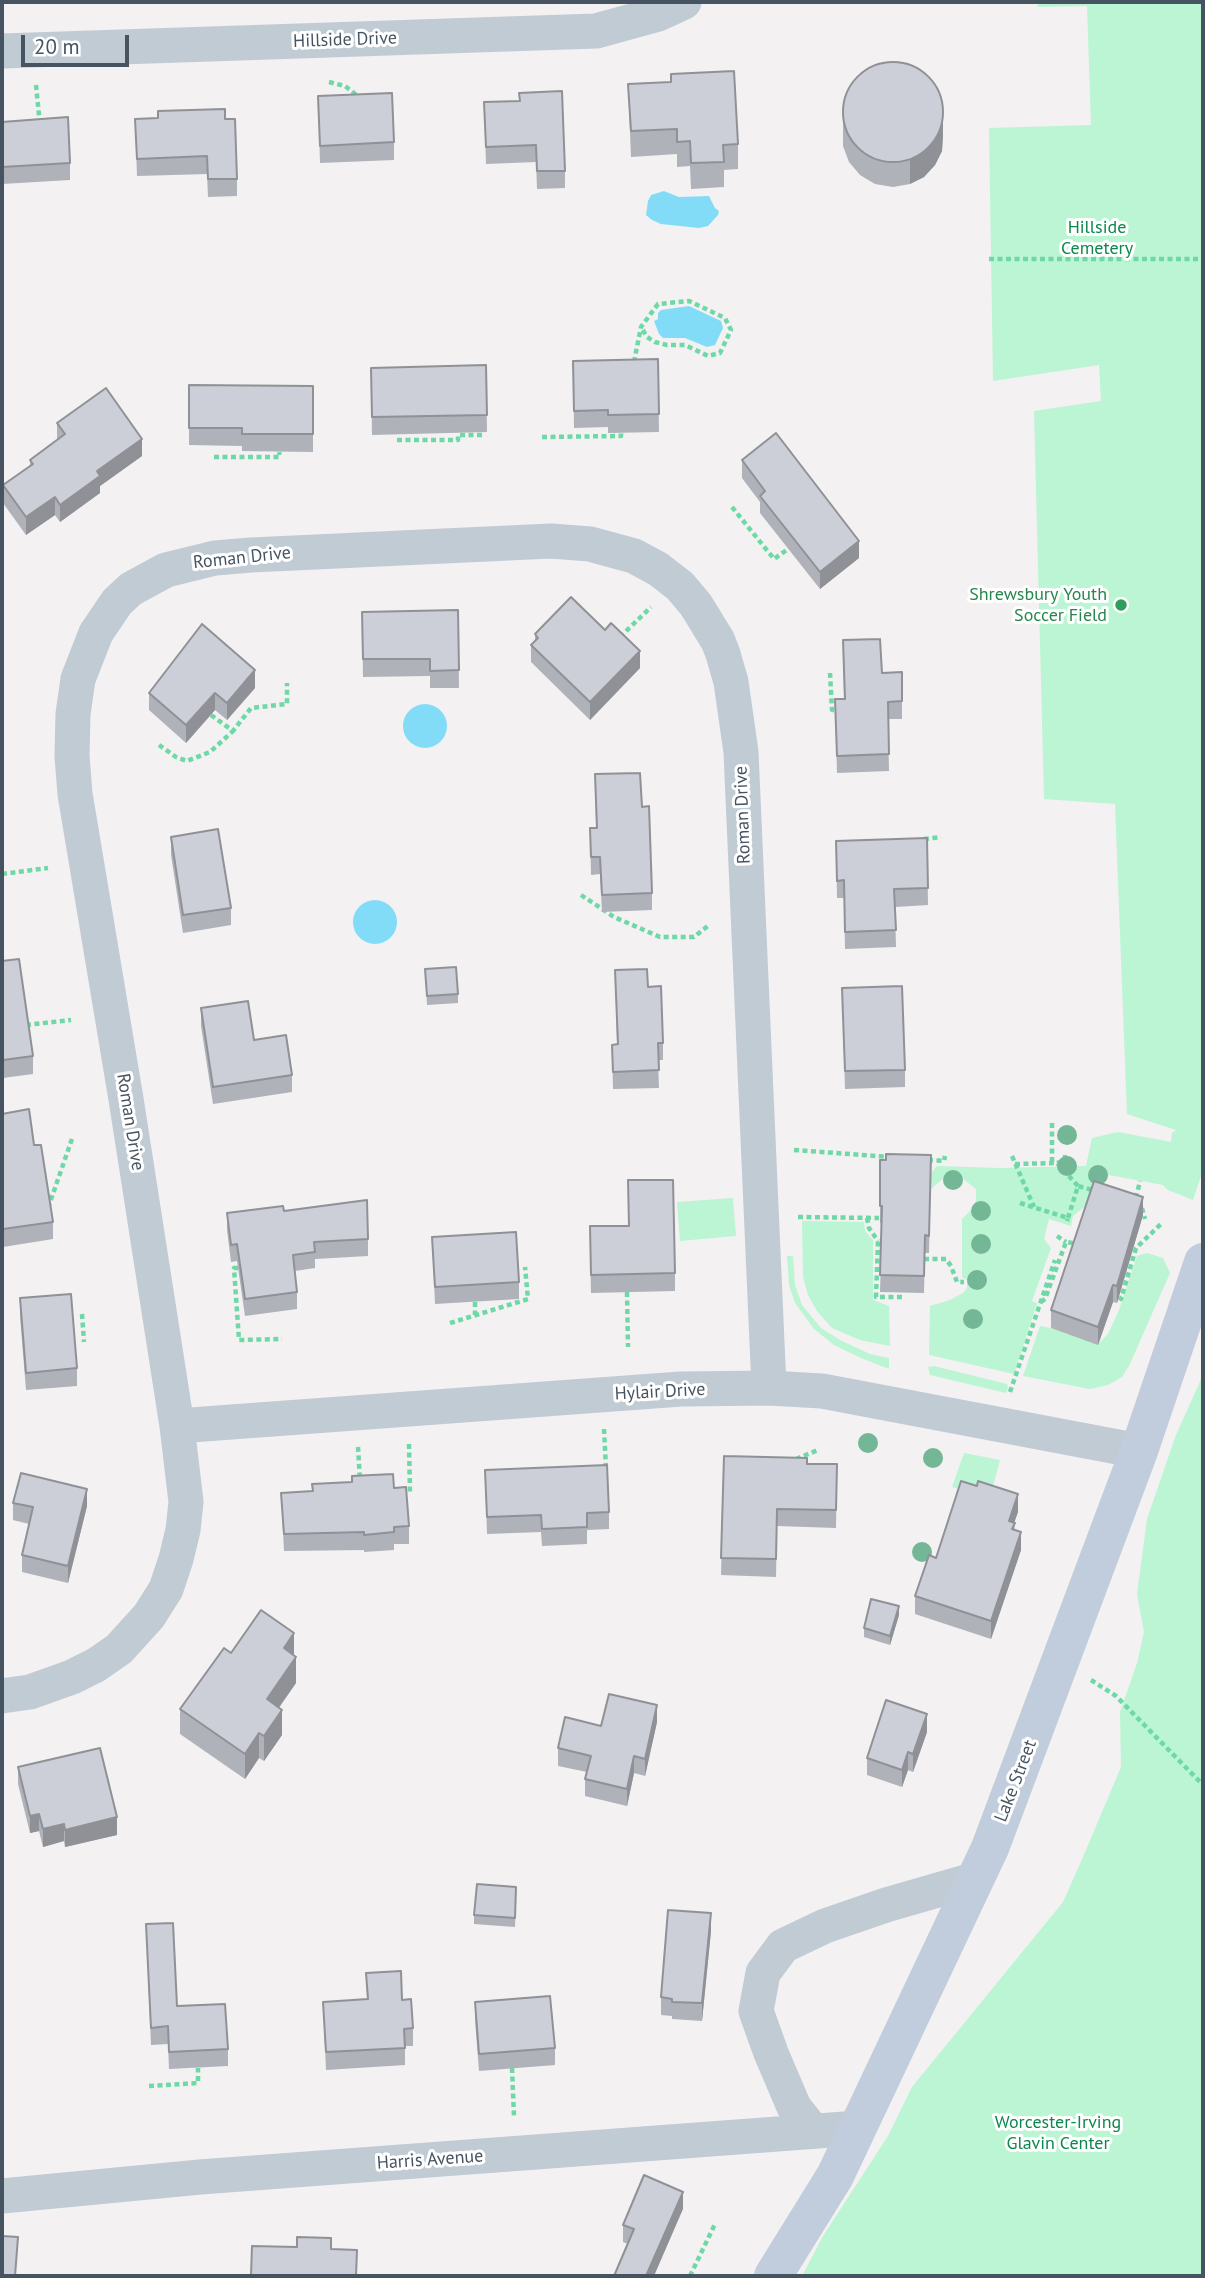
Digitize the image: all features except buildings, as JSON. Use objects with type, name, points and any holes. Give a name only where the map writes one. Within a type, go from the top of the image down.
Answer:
[{"type":"main road","name":"Lake Street","points":[[773,2276],[835,2176],[990,1848],[1139,1451],[1203,1262]]},
{"type":"street","name":"Hillside Drive","points":[[2,51],[596,31],[659,15],[684,2]]},
{"type":"street","name":"Roman Drive","points":[[2,1696],[30,1692],[72,1677],[119,1649],[149,1616],[166,1589],[183,1530],[186,1502],[177,1426],[75,794],[72,756],[73,714],[78,679],[105,616],[131,589],[166,570],[215,558],[251,555],[551,541],[590,544],[646,561],[680,586],[696,606],[723,654],[731,682],[741,752],[769,1388]]},
{"type":"street","name":"Hylair Drive","points":[[177,1426],[681,1389],[769,1388],[822,1391],[1139,1451]]},
{"type":"street","points":[[813,2132],[794,2107],[755,2011],[763,1973],[783,1946],[825,1926],[976,1879]]},
{"type":"street","name":"Harris Avenue","points":[[2,2196],[180,2178],[858,2128]]},
{"type":"path","points":[[35,77],[41,137]]},
{"type":"path","points":[[329,82],[345,86],[359,97],[361,104]]},
{"type":"path","points":[[989,259],[1203,259]]},
{"type":"path","points":[[632,368],[641,327],[658,304],[689,301],[725,317],[731,330],[720,353],[708,356],[685,345],[655,342],[647,337],[641,327]]},
{"type":"path","points":[[542,437],[621,436],[621,432]]},
{"type":"path","points":[[397,440],[432,437],[458,440],[458,435],[483,435]]},
{"type":"path","points":[[214,457],[280,457],[279,452]]},
{"type":"path","points":[[732,507],[774,559],[788,549]]},
{"type":"path","points":[[614,643],[659,599]]},
{"type":"path","points":[[830,673],[832,710],[844,710]]},
{"type":"path","points":[[159,745],[187,761],[210,752],[233,731],[251,708],[287,704],[287,683]]},
{"type":"path","points":[[211,715],[233,731]]},
{"type":"path","points":[[916,839],[942,837]]},
{"type":"path","points":[[2,874],[48,868]]},
{"type":"path","points":[[581,895],[614,917],[660,937],[694,937],[709,925]]},
{"type":"path","points":[[26,1025],[71,1020]]},
{"type":"path","points":[[1052,1123],[1054,1163],[1078,1186],[1101,1193]]},
{"type":"path","points":[[48,1208],[72,1139]]},
{"type":"path","points":[[792,1150],[899,1158]]},
{"type":"path","points":[[1015,1164],[1023,1161],[1054,1163],[1065,1160],[1065,1155]]},
{"type":"path","points":[[926,1172],[926,1160],[944,1161],[945,1156]]},
{"type":"path","points":[[1012,1156],[1034,1207]]},
{"type":"path","points":[[1136,1202],[1140,1181]]},
{"type":"path","points":[[1020,1203],[1068,1219],[1078,1186]]},
{"type":"path","points":[[1124,1199],[1140,1204],[1145,1219]]},
{"type":"path","points":[[793,1217],[879,1218]]},
{"type":"path","points":[[867,1218],[869,1228],[878,1241],[876,1297],[901,1297]]},
{"type":"path","points":[[1119,1297],[1121,1299],[1136,1248],[1163,1222]]},
{"type":"path","points":[[1057,1236],[1066,1242],[1079,1244]]},
{"type":"path","points":[[878,1241],[889,1241]]},
{"type":"path","points":[[1041,1303],[1045,1299],[1066,1242]]},
{"type":"path","points":[[924,1259],[946,1259],[957,1282],[964,1282]]},
{"type":"path","points":[[1009,1395],[1055,1260]]},
{"type":"path","points":[[450,1323],[528,1299],[525,1267]]},
{"type":"path","points":[[238,1268],[234,1268],[239,1340],[282,1339]]},
{"type":"path","points":[[627,1292],[628,1347]]},
{"type":"path","points":[[475,1302],[475,1315]]},
{"type":"path","points":[[82,1314],[84,1342]]},
{"type":"path","points":[[604,1424],[606,1470]]},
{"type":"path","points":[[408,1437],[411,1493]]},
{"type":"path","points":[[358,1440],[361,1493]]},
{"type":"path","points":[[786,1464],[818,1450]]},
{"type":"path","points":[[1061,1660],[1116,1696],[1203,1785]]},
{"type":"path","points":[[149,2085],[198,2083],[198,2068]]},
{"type":"path","points":[[512,2068],[515,2153]]},
{"type":"path","points":[[690,2276],[715,2224]]},
{"type":"green space","name":"Hillside Cemetery","points":[[1037,2],[1203,2],[1203,1170],[1193,1200],[1168,1190],[1163,1185],[1109,1175],[1094,1199],[1073,1216],[1071,1226],[1049,1219],[1044,1239],[1051,1248],[1032,1301],[1037,1303],[1014,1374],[929,1355],[930,1306],[950,1300],[967,1288],[967,1280],[962,1277],[962,1219],[972,1209],[976,1200],[976,1189],[962,1178],[946,1176],[931,1189],[931,1173],[937,1166],[1086,1166],[1092,1138],[1118,1132],[1171,1142],[1172,1133],[1176,1130],[1127,1114],[1115,804],[1044,799],[1034,411],[1101,401],[1099,365],[993,381],[989,128],[1091,125],[1087,6],[1038,7]]},
{"type":"green space","points":[[733,1198],[736,1236],[680,1241],[677,1202]]},
{"type":"green space","points":[[802,1221],[864,1222],[865,1231],[873,1240],[873,1300],[889,1306],[890,1346],[860,1340],[832,1328],[817,1311],[808,1295],[803,1277]]},
{"type":"green space","points":[[1147,1253],[1163,1258],[1170,1273],[1122,1377],[1108,1385],[1090,1389],[1023,1376],[1040,1326],[1098,1344],[1108,1334],[1119,1310],[1137,1256]]},
{"type":"green space","points":[[787,1256],[793,1256],[795,1285],[802,1305],[821,1328],[870,1354],[889,1358],[889,1369],[834,1345],[814,1329],[795,1303],[789,1285]]},
{"type":"green space","points":[[934,1366],[1007,1384],[1008,1388],[1006,1393],[930,1375],[928,1367]]},
{"type":"green space","name":"Worcester-Irving Glavin Center","points":[[1203,1375],[1203,2276],[802,2276],[823,2236],[888,2136],[912,2087],[1063,1902],[1121,1767],[1120,1712],[1137,1663],[1144,1632],[1137,1594],[1147,1519],[1176,1435]]},
{"type":"green space","points":[[964,1453],[1000,1460],[990,1497],[952,1487]]},
{"type":"water","points":[[664,191],[679,197],[709,196],[719,211],[718,215],[708,226],[699,228],[661,224],[652,220],[646,215],[648,201],[651,195]]},
{"type":"water","points":[[689,306],[721,321],[723,328],[715,345],[707,347],[685,338],[663,338],[659,334],[654,321],[658,319],[661,310]]},
{"type":"water","points":[[425,704],[434,705],[441,710],[446,717],[446,735],[441,742],[434,747],[425,748],[416,747],[409,742],[404,735],[403,726],[404,717],[409,710],[416,705]]},
{"type":"water","points":[[375,900],[390,907],[397,922],[390,937],[375,944],[360,937],[353,922],[360,907]]},
{"type":"place","name":"Shrewsbury Youth Soccer Field","points":[[1121,605]]}]
